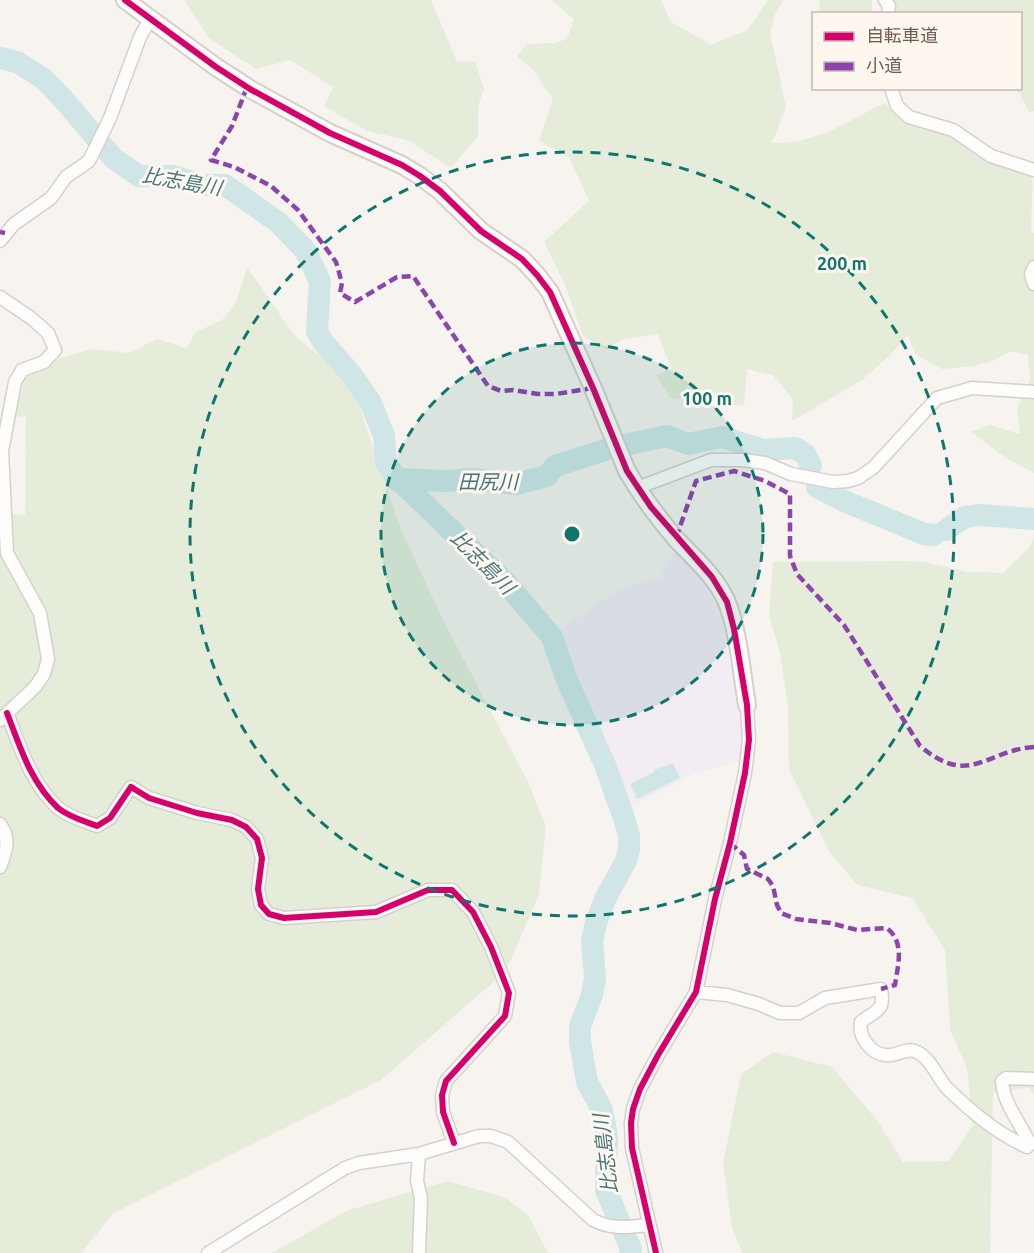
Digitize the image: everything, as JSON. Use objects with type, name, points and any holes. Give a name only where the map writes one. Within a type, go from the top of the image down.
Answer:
[{"type":"street","points":[[125,0],[216,67],[269,100],[330,133],[402,165],[420,176],[440,191],[481,231],[529,267],[555,302],[627,471],[637,488],[669,531],[711,577],[727,602],[747,705],[749,740],[745,773],[696,992],[640,1089],[631,1123],[632,1148],[643,1225],[656,1253]]},
{"type":"street","points":[[0,241],[14,224],[51,198],[66,177],[89,160],[110,118],[140,37],[150,19]]},
{"type":"street","points":[[892,90],[897,106],[909,117],[953,130],[991,156],[1034,170]]},
{"type":"street","points":[[1034,267],[1031,274],[1034,284]]},
{"type":"street","points":[[0,297],[48,333],[55,350],[44,362],[22,370],[18,376],[2,451],[6,553],[40,613],[48,659],[44,674],[35,687],[4,717],[26,765],[58,808],[97,826],[110,818],[131,787],[149,798],[197,813],[232,820],[246,828],[257,839],[262,858],[258,889],[261,905],[269,914],[284,918],[376,912],[428,890],[452,890],[473,912],[491,947],[509,993],[505,1016],[446,1080],[442,1095],[443,1112],[454,1143]]},
{"type":"street","points":[[637,488],[711,460],[765,463],[791,474],[832,483],[849,481],[873,468],[937,398],[972,388],[1034,392]]},
{"type":"street","points":[[0,824],[6,833],[7,840],[0,867]]},
{"type":"street","points":[[696,992],[727,995],[780,1013],[799,1013],[825,998],[881,988],[884,1003],[880,1009],[861,1022],[860,1034],[866,1044],[881,1054],[889,1056],[907,1051],[916,1052],[932,1066],[945,1085],[993,1129],[1027,1147],[1030,1144],[1021,1129],[1002,1081],[1006,1078],[1034,1079]]},
{"type":"street","points":[[208,1253],[345,1168],[359,1163],[419,1154],[479,1136],[501,1138],[593,1220],[606,1227],[643,1225]]},
{"type":"street","points":[[419,1154],[417,1181],[421,1198],[419,1253]]},
{"type":"shaded area","points":[[674,552],[680,553],[716,597],[742,709],[741,761],[695,773],[635,805],[620,806],[553,635],[598,603],[630,585],[662,579],[661,572]]},
{"type":"shaded area","points":[[673,763],[680,778],[637,799],[630,784],[654,770]]},
{"type":"green space","points":[[184,0],[431,0],[457,62],[475,61],[484,89],[478,106],[478,136],[451,168],[408,140],[367,131],[324,106],[333,87],[290,60],[256,69],[209,38]]},
{"type":"green space","points":[[551,0],[661,0],[671,22],[711,45],[748,30],[768,0],[784,0],[775,14],[770,32],[786,107],[772,143],[803,140],[817,136],[884,103],[912,125],[980,145],[1033,164],[1031,232],[1034,233],[1034,473],[1006,458],[971,432],[990,425],[1020,434],[1017,409],[1030,379],[1028,355],[1010,351],[993,361],[973,366],[942,369],[916,355],[908,335],[862,380],[792,421],[793,399],[773,375],[747,369],[744,406],[670,398],[656,375],[671,368],[658,334],[623,339],[607,350],[583,336],[564,282],[544,242],[589,201],[569,157],[539,141],[553,99],[534,71],[517,56],[527,44],[555,43],[567,39],[574,19]]},
{"type":"green space","points":[[819,0],[872,0],[872,12],[820,12]]},
{"type":"green space","points":[[893,0],[1034,0],[1034,111],[1029,112],[1018,90],[1022,90],[1022,12],[889,12]]},
{"type":"green space","points":[[247,268],[293,333],[338,373],[359,404],[400,527],[443,620],[528,782],[546,827],[539,894],[506,971],[381,1080],[114,1213],[81,1253],[0,1253],[0,512],[25,515],[26,417],[16,416],[25,375],[60,358],[91,349],[129,353],[157,339],[186,348],[196,332],[222,320],[236,302]]},
{"type":"green space","points":[[1034,537],[1034,1095],[1029,1087],[993,1093],[990,1253],[742,1253],[732,1227],[723,1164],[741,1074],[773,1052],[832,1067],[879,1123],[903,1162],[949,1161],[973,1125],[967,1068],[950,1029],[945,950],[912,898],[857,885],[829,851],[789,769],[788,706],[780,653],[769,615],[773,562],[925,562],[967,572],[1003,573],[1029,548]]},
{"type":"green space","points":[[448,1181],[506,1198],[528,1215],[548,1253],[272,1253],[346,1211]]},
{"type":"waterway","name":"比志島川","points":[[0,58],[17,62],[44,79],[113,158],[139,176],[173,176],[201,185],[225,185],[278,222],[305,250],[320,281],[317,331],[323,342],[352,375],[371,403],[384,436],[386,463],[398,481],[398,479],[507,584],[552,637],[566,678],[605,765],[629,835],[626,861],[606,897],[596,923],[592,941],[595,978],[592,995],[580,1026],[580,1042],[587,1082],[602,1110],[607,1136],[606,1190],[631,1249],[630,1253]]},
{"type":"waterway","name":"田尻川","points":[[629,444],[667,436],[688,444],[722,437],[763,450],[795,448],[805,454],[811,466]]},
{"type":"waterway","name":"田尻川","points":[[398,479],[447,481],[473,479],[516,484],[547,476],[555,466],[605,450]]},
{"type":"waterway","name":"田尻川","points":[[817,487],[844,501],[924,534],[934,535]]},
{"type":"waterway","name":"田尻川","points":[[946,530],[965,517],[980,515],[1034,519]]},
{"type":"marked path","points":[[247,87],[232,126],[211,160],[234,167],[271,186],[298,210],[336,262],[342,283],[340,293],[355,302],[397,277],[413,276],[488,386],[501,391],[513,390],[538,394],[556,394],[593,388]]},
{"type":"marked path","points":[[0,232],[5,233]]},
{"type":"marked path","points":[[676,538],[696,481],[734,471],[765,481],[790,494],[790,556],[797,574],[844,625],[920,746],[937,758],[965,766],[1034,747]]},
{"type":"marked path","points":[[730,843],[744,855],[747,869],[768,879],[773,886],[781,913],[796,919],[830,923],[857,930],[887,928],[896,940],[899,962],[895,985],[881,989]]},
{"type":"cycle path","points":[[125,0],[250,89],[330,133],[402,165],[420,176],[440,191],[481,231],[522,259],[550,292],[627,471],[651,507],[712,577],[727,602],[747,705],[749,740],[745,773],[696,992],[640,1089],[631,1123],[632,1148],[656,1253]]},
{"type":"cycle path","points":[[7,713],[33,776],[58,808],[72,816],[97,826],[110,818],[131,787],[149,798],[197,813],[232,820],[246,827],[257,839],[262,858],[258,889],[261,905],[269,914],[284,918],[376,912],[428,890],[452,890],[473,912],[491,947],[509,993],[505,1016],[446,1081],[442,1095],[443,1112],[454,1143]]}]
